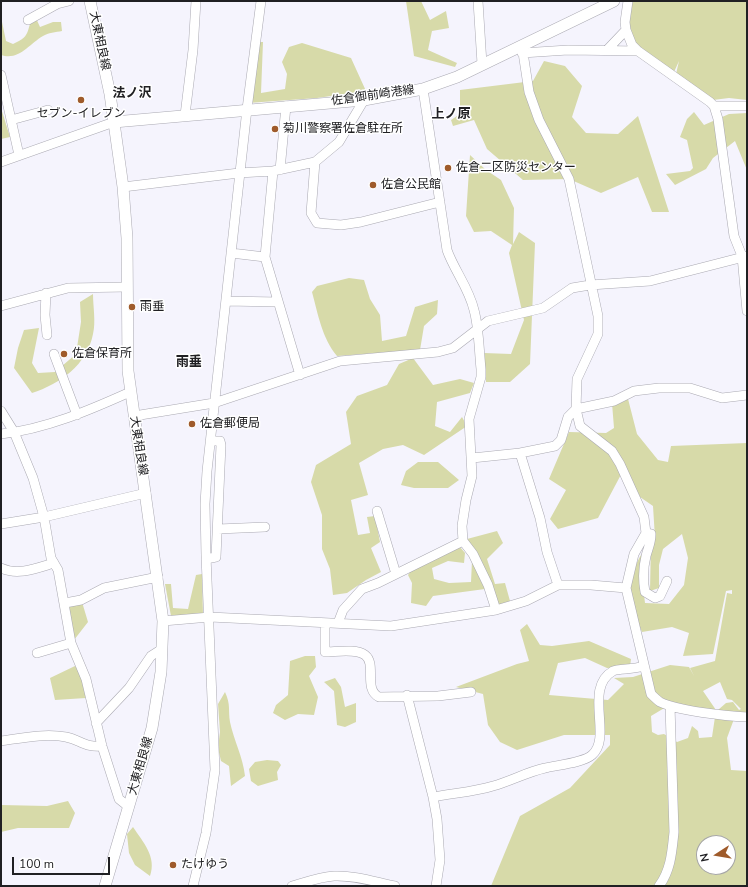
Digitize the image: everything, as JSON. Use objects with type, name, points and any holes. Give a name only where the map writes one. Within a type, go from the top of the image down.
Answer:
[{"type":"main road","name":"大東相良線","points":[[90,1],[109,88],[123,187],[127,238],[128,371],[163,621],[158,692],[152,728],[105,886]]},
{"type":"main road","name":"佐倉御前崎港線","points":[[114,122],[247,109],[364,100],[423,89],[457,77],[482,64],[522,49],[614,1]]},
{"type":"street","points":[[28,20],[57,4],[69,1]]},
{"type":"street","points":[[185,115],[193,50],[196,1]]},
{"type":"street","points":[[193,886],[207,828],[215,770],[205,504],[210,441],[239,173],[261,1]]},
{"type":"street","points":[[478,1],[482,64]]},
{"type":"street","points":[[628,1],[625,22],[626,30],[632,45],[638,51],[707,98],[714,106],[734,236],[744,256],[747,311]]},
{"type":"street","points":[[607,50],[626,30]]},
{"type":"street","points":[[638,51],[614,52],[607,50],[522,49],[529,92],[539,120],[569,179],[590,285],[598,316],[598,334],[577,380],[576,410],[580,426],[612,451],[620,464],[644,517],[646,533],[634,554],[626,588],[643,666],[651,694],[659,702],[670,706],[728,716],[747,717]]},
{"type":"street","points":[[1,75],[19,155]]},
{"type":"street","points":[[423,89],[447,250],[451,262],[465,286],[474,310],[481,377],[469,419],[472,476],[462,526],[463,541],[473,554],[488,585],[496,610]]},
{"type":"street","points":[[123,187],[239,173],[276,171],[315,162],[339,142],[364,100]]},
{"type":"street","points":[[286,106],[265,257],[300,375]]},
{"type":"street","points":[[714,106],[747,106]]},
{"type":"street","points":[[11,120],[48,110]]},
{"type":"street","points":[[1,162],[114,122]]},
{"type":"street","points":[[315,162],[311,213],[317,223],[341,225],[361,222],[440,202]]},
{"type":"street","points":[[231,253],[265,257]]},
{"type":"street","points":[[134,416],[214,403],[340,361],[438,352],[453,348],[476,328],[488,321],[543,308],[572,288],[590,285],[650,281],[744,256]]},
{"type":"street","points":[[1,306],[68,288],[127,287]]},
{"type":"street","points":[[46,293],[45,315],[47,335]]},
{"type":"street","points":[[226,301],[278,302]]},
{"type":"street","points":[[54,354],[77,415]]},
{"type":"street","points":[[472,458],[520,453],[555,446],[561,440],[568,418],[576,410],[614,401],[634,391],[659,388],[690,388],[722,398],[747,396]]},
{"type":"street","points":[[1,434],[14,432],[77,415],[130,392]]},
{"type":"street","points":[[1,411],[14,432],[33,478],[44,517],[51,558],[58,570],[65,603],[66,622],[71,643],[86,679],[102,746],[119,799],[129,807]]},
{"type":"street","points":[[206,559],[216,557],[221,445],[220,441],[210,441]]},
{"type":"street","points":[[520,453],[540,518],[547,552],[558,586]]},
{"type":"street","points":[[1,524],[44,517],[146,493]]},
{"type":"street","points":[[377,511],[396,574]]},
{"type":"street","points":[[218,529],[265,528]]},
{"type":"street","points":[[646,533],[651,534],[651,541],[646,557],[643,580],[644,592],[655,598],[660,596],[667,581]]},
{"type":"street","points":[[338,623],[343,610],[362,589],[463,541]]},
{"type":"street","points":[[1,568],[9,572],[19,572],[54,563]]},
{"type":"street","points":[[65,603],[81,600],[104,588],[158,577]]},
{"type":"street","points":[[163,621],[210,617],[391,626],[496,610],[526,601],[558,586],[591,585],[626,588]]},
{"type":"street","points":[[325,623],[325,652],[358,652],[365,655],[369,660],[372,690],[374,695],[379,697],[407,695],[438,696],[471,692]]},
{"type":"street","points":[[37,653],[71,643]]},
{"type":"street","points":[[96,723],[129,688],[151,656],[162,649]]},
{"type":"street","points":[[433,797],[492,787],[544,768],[585,759],[592,756],[598,748],[600,739],[598,704],[602,687],[607,676],[615,670],[634,670],[643,666]]},
{"type":"street","points":[[407,695],[433,797],[440,860],[436,886]]},
{"type":"street","points":[[660,886],[668,872],[674,832],[670,706]]},
{"type":"street","points":[[1,741],[45,735],[67,737],[92,747],[102,746]]},
{"type":"street","points":[[292,886],[325,877],[341,876],[395,886]]},
{"type":"green space","points":[[406,1],[421,1],[430,20],[446,11],[449,28],[432,31],[428,50],[457,63],[455,67],[414,56]]},
{"type":"green space","points":[[630,1],[747,1],[747,100],[729,98],[713,100],[676,74],[679,61],[674,72],[639,49],[629,30]]},
{"type":"green space","points":[[35,16],[40,27],[53,22],[61,22],[62,31],[43,36],[19,54],[13,56],[1,55],[1,17],[6,41],[13,44],[24,38]]},
{"type":"green space","points":[[257,42],[263,42],[261,93],[285,89],[287,74],[282,62],[289,47],[302,43],[351,58],[366,91],[317,98],[248,103]]},
{"type":"green space","points":[[544,61],[565,66],[582,86],[572,117],[586,133],[618,134],[638,116],[669,212],[652,212],[638,177],[601,193],[569,179],[523,180],[487,149],[474,120],[453,126],[451,120],[460,114],[460,90],[533,81]]},
{"type":"green space","points":[[1,108],[10,137],[1,139]]},
{"type":"green space","points":[[694,112],[704,125],[729,114],[747,113],[747,170],[735,141],[713,158],[706,169],[675,185],[666,174],[690,171],[693,168],[687,140],[680,137],[687,119]]},
{"type":"green space","points":[[470,155],[486,170],[501,180],[514,208],[513,244],[519,232],[535,243],[530,364],[510,382],[486,382],[484,353],[511,354],[524,320],[509,253],[512,245],[491,231],[474,232],[466,216]]},
{"type":"green space","points":[[349,278],[364,280],[370,299],[380,315],[382,341],[406,336],[415,307],[438,300],[437,314],[424,326],[420,350],[337,356],[324,334],[312,292],[317,286]]},
{"type":"green space","points":[[93,294],[94,329],[90,345],[85,355],[71,372],[62,379],[32,393],[14,368],[18,348],[24,330],[39,328],[32,363],[38,373],[55,372],[76,354],[81,322],[80,302]]},
{"type":"green space","points":[[413,358],[433,385],[460,379],[474,383],[470,393],[437,402],[435,426],[450,432],[462,417],[467,426],[424,455],[403,445],[383,449],[359,463],[368,495],[351,500],[358,535],[370,533],[367,517],[375,516],[380,542],[371,548],[381,572],[347,593],[333,595],[330,569],[322,549],[322,515],[311,482],[316,465],[351,444],[346,412],[357,396],[387,385],[399,364]]},
{"type":"green space","points":[[627,395],[637,434],[658,460],[668,462],[671,446],[747,443],[747,717],[722,715],[718,710],[726,703],[733,702],[739,710],[741,709],[732,700],[727,699],[720,682],[703,691],[716,710],[671,704],[651,716],[652,732],[658,735],[664,734],[677,742],[688,738],[692,726],[698,731],[699,738],[712,737],[715,717],[734,719],[727,738],[731,770],[747,771],[747,886],[491,886],[520,816],[570,788],[610,745],[610,735],[564,735],[517,750],[500,742],[488,725],[483,694],[456,687],[517,664],[529,661],[520,630],[527,624],[540,645],[552,646],[589,641],[631,659],[630,667],[607,668],[585,658],[558,663],[549,695],[608,700],[624,684],[614,678],[633,677],[670,665],[689,667],[694,676],[690,668],[715,661],[727,593],[732,594],[732,590],[726,591],[713,654],[683,656],[689,633],[672,627],[642,632],[632,612],[630,604],[631,580],[639,558],[643,552],[642,579],[645,603],[669,604],[684,585],[688,558],[682,534],[663,549],[659,565],[659,588],[650,591],[651,541],[655,538],[653,506],[640,497],[625,467],[598,518],[558,529],[550,519],[566,490],[549,479],[569,432],[606,433],[614,428],[612,403]]},
{"type":"green space","points":[[418,462],[438,462],[459,480],[448,488],[414,488],[401,485],[406,471]]},
{"type":"green space","points":[[497,531],[503,543],[487,559],[495,584],[505,583],[510,601],[498,606],[467,539]]},
{"type":"green space","points":[[460,547],[465,553],[464,563],[448,561],[432,568],[434,579],[449,583],[471,582],[472,561],[485,589],[433,596],[426,606],[411,603],[412,583],[408,575],[416,564]]},
{"type":"green space","points":[[202,574],[203,615],[171,616],[165,584],[171,584],[173,608],[188,609],[196,575]]},
{"type":"green space","points":[[82,602],[88,622],[74,640],[68,604]]},
{"type":"green space","points":[[305,656],[315,656],[316,667],[309,676],[318,697],[314,715],[298,714],[285,720],[273,713],[276,705],[288,695],[290,661]]},
{"type":"green space","points":[[75,666],[80,672],[86,698],[55,700],[50,678]]},
{"type":"green space","points":[[335,678],[341,687],[345,707],[356,703],[356,722],[345,727],[337,725],[334,691],[324,682]]},
{"type":"green space","points":[[225,692],[229,704],[230,722],[245,776],[231,786],[229,766],[221,761],[218,748],[220,732],[218,704]]},
{"type":"green space","points":[[267,760],[278,761],[281,765],[277,772],[278,780],[258,786],[251,781],[249,769],[255,762]]},
{"type":"green space","points":[[68,801],[75,813],[69,828],[18,828],[1,832],[1,805],[47,806]]},
{"type":"green space","points":[[133,827],[148,850],[152,862],[150,876],[135,865],[129,853],[127,834]]},
{"type":"place","name":"セブン-イレブン","points":[[81,100]]},
{"type":"place","name":"菊川警察署佐倉駐在所","points":[[275,129]]},
{"type":"place","name":"佐倉二区防災センター","points":[[448,168]]},
{"type":"place","name":"佐倉公民館","points":[[373,185]]},
{"type":"place","name":"雨垂","points":[[132,307]]},
{"type":"place","name":"佐倉保育所","points":[[64,354]]},
{"type":"place","name":"佐倉郵便局","points":[[192,424]]},
{"type":"place","name":"たけゆう","points":[[173,865]]},
{"type":"district","name":"法ノ沢","points":[[132,94]]},
{"type":"district","name":"上ノ原","points":[[451,115]]},
{"type":"district","name":"雨垂","points":[[189,363]]}]
